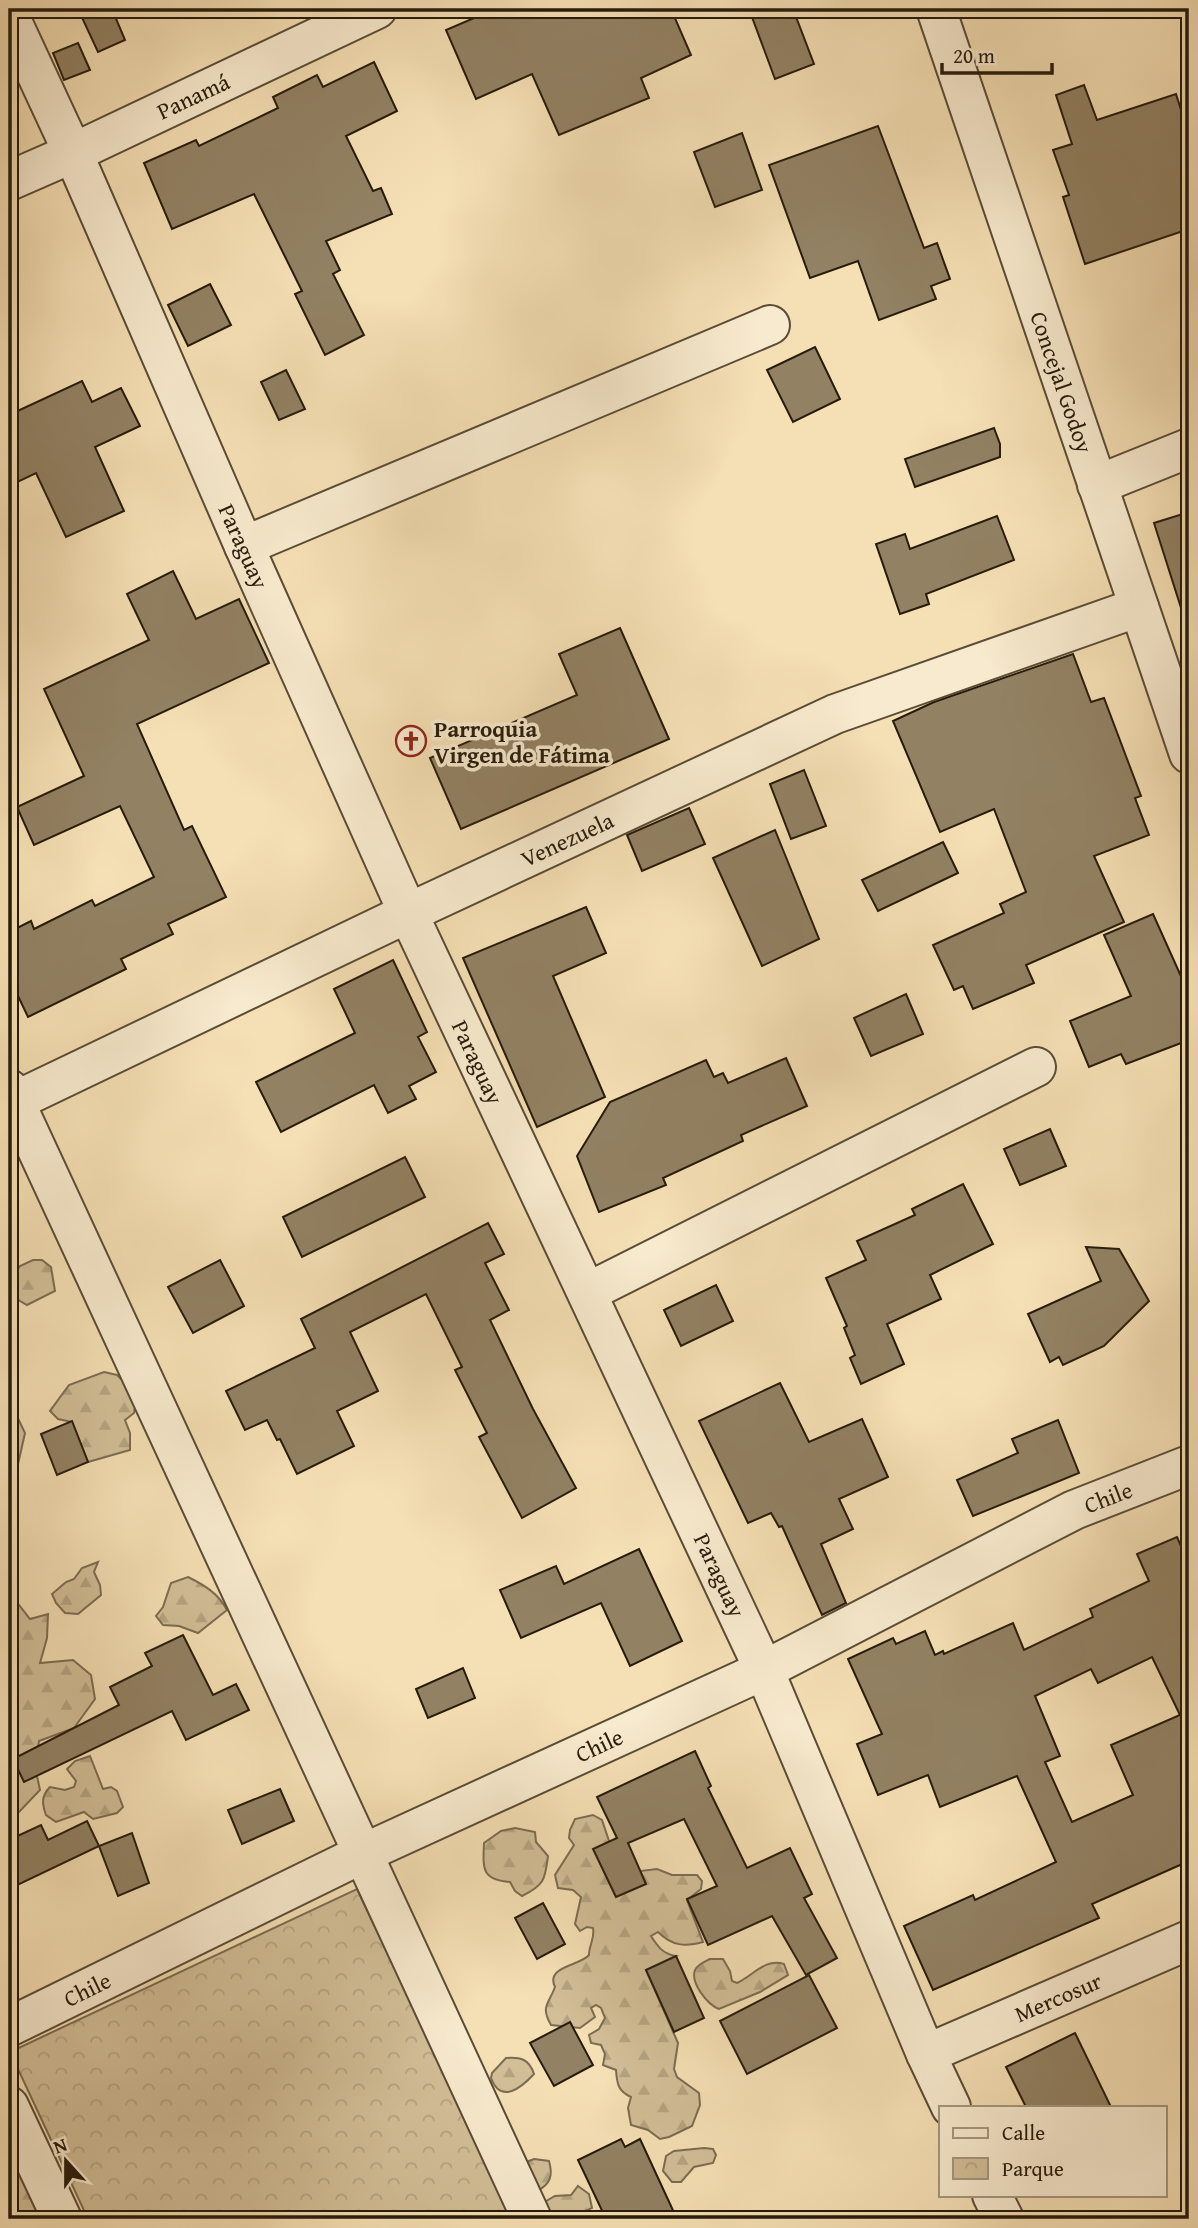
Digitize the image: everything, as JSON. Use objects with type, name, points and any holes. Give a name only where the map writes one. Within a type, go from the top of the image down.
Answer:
[{"type":"street","name":"Panamá","points":[[9,181],[74,153],[377,9]]},
{"type":"street","name":"Concejal Godoy","points":[[936,9],[1189,754]]},
{"type":"street","name":"Paraguay","points":[[9,15],[74,153],[408,913],[764,1670],[951,2106]]},
{"type":"street","points":[[244,545],[770,325]]},
{"type":"street","points":[[1097,485],[1189,449]]},
{"type":"street","name":"Venezuela","points":[[11,1098],[835,714],[1139,607]]},
{"type":"street","points":[[588,1292],[1036,1067]]},
{"type":"street","points":[[11,1098],[532,2219]]},
{"type":"street","name":"Chile","points":[[9,2027],[364,1853],[764,1670],[1074,1510],[1189,1465]]},
{"type":"street","name":"Mercosur","points":[[926,2054],[1189,1940]]},
{"type":"street","points":[[9,2106],[62,2219]]},
{"type":"street","points":[[992,2196],[1004,2219]]},
{"type":"green space","points":[[33,1260],[42,1260],[51,1267],[55,1291],[27,1305],[9,1292],[9,1279],[20,1266]]},
{"type":"green space","points":[[104,1372],[117,1375],[137,1395],[134,1413],[125,1420],[130,1433],[130,1450],[88,1462],[72,1422],[58,1419],[50,1411],[69,1385]]},
{"type":"green space","points":[[9,1412],[15,1412],[25,1433],[9,1504]]},
{"type":"green space","points":[[98,1562],[94,1572],[101,1595],[78,1614],[65,1613],[52,1594],[74,1579],[82,1568]]},
{"type":"green space","points":[[188,1577],[210,1590],[227,1610],[198,1633],[179,1626],[163,1625],[156,1616],[163,1607],[171,1583]]},
{"type":"green space","points":[[9,1592],[30,1619],[48,1614],[47,1638],[40,1663],[73,1660],[91,1675],[95,1699],[74,1728],[39,1741],[35,1767],[40,1790],[19,1812],[9,1818],[9,1772],[14,1770],[12,1749],[9,1745],[9,1680],[12,1678],[9,1672]]},
{"type":"green space","points":[[90,1756],[103,1789],[111,1787],[117,1791],[123,1807],[117,1813],[93,1819],[84,1812],[56,1822],[46,1815],[43,1804],[45,1794],[50,1787],[65,1790],[74,1787],[76,1781],[67,1769],[75,1761]]},
{"type":"green space","points":[[593,1815],[602,1820],[609,1841],[600,1851],[600,1863],[616,1897],[646,1884],[640,1871],[657,1869],[672,1875],[697,1875],[702,1881],[701,1889],[687,1900],[703,1942],[679,1944],[658,1932],[651,1936],[661,1949],[676,1956],[646,1970],[678,2043],[674,2069],[677,2077],[699,2093],[700,2105],[692,2126],[660,2139],[648,2130],[631,2125],[628,2108],[631,2097],[619,2087],[616,2070],[603,2065],[605,2054],[601,2045],[591,2043],[589,2035],[599,2029],[605,2018],[601,2008],[596,2005],[591,2008],[595,2017],[580,2028],[551,2025],[546,2013],[555,1987],[555,1975],[589,1955],[593,1928],[587,1927],[580,1931],[575,1924],[581,1897],[573,1890],[558,1888],[555,1875],[574,1845],[569,1838],[575,1819]]},
{"type":"green space","points":[[515,1828],[535,1832],[536,1842],[548,1856],[540,1885],[522,1896],[510,1882],[494,1879],[484,1866],[484,1843],[501,1831]]},
{"type":"green space","points":[[357,1889],[513,2219],[88,2219],[10,2052]]},
{"type":"green space","points":[[710,1959],[723,1959],[732,1981],[737,1983],[771,1963],[784,1964],[788,1975],[760,1992],[719,2009],[705,1998],[695,1981],[696,1968]]},
{"type":"green space","points":[[506,2058],[524,2060],[534,2074],[518,2088],[506,2092],[500,2091],[491,2078],[492,2073]]},
{"type":"green space","points":[[713,2149],[716,2155],[713,2163],[694,2167],[681,2182],[672,2182],[663,2171],[666,2156],[674,2151]]},
{"type":"green space","points":[[534,2159],[549,2161],[551,2171],[548,2182],[537,2191],[526,2162]]},
{"type":"green space","points":[[31,2170],[61,2219],[9,2219],[9,2174]]},
{"type":"green space","points":[[578,2186],[589,2194],[592,2208],[575,2219],[539,2219],[541,2204],[555,2196],[571,2195]]},
{"type":"building","points":[[78,9],[112,9],[125,40],[98,52]]},
{"type":"building","points":[[495,9],[671,9],[691,55],[641,78],[649,98],[559,135],[532,74],[476,99],[446,30]]},
{"type":"building","points":[[749,9],[793,9],[814,64],[775,79]]},
{"type":"building","points":[[78,43],[90,70],[64,80],[53,53]]},
{"type":"building","points":[[374,62],[397,111],[346,136],[373,191],[381,188],[392,214],[326,241],[340,270],[333,274],[364,335],[325,355],[295,294],[302,291],[254,194],[172,229],[144,163],[196,140],[199,146],[278,108],[273,97],[317,75],[323,87]]},
{"type":"building","points":[[1084,85],[1097,120],[1176,94],[1189,135],[1189,229],[1085,264],[1063,197],[1069,195],[1053,150],[1072,144],[1056,95]]},
{"type":"building","points":[[878,126],[924,248],[937,243],[950,279],[931,286],[936,299],[879,320],[858,261],[810,278],[769,165]]},
{"type":"building","points":[[742,133],[762,190],[715,207],[694,152]]},
{"type":"building","points":[[210,284],[231,325],[188,346],[168,305]]},
{"type":"building","points":[[815,347],[840,399],[793,422],[767,370]]},
{"type":"building","points":[[286,370],[305,409],[279,420],[261,382]]},
{"type":"building","points":[[82,381],[92,402],[121,388],[140,426],[95,447],[124,511],[66,537],[36,473],[9,486],[9,415]]},
{"type":"building","points":[[994,428],[1000,444],[1000,457],[915,487],[905,459]]},
{"type":"building","points":[[1189,512],[1189,613],[1183,614],[1154,523]]},
{"type":"building","points":[[997,516],[1014,560],[926,594],[929,604],[900,614],[876,544],[905,534],[910,549]]},
{"type":"building","points":[[173,571],[196,619],[239,599],[269,663],[137,724],[184,830],[192,826],[226,897],[168,924],[173,934],[121,959],[126,969],[28,1017],[9,977],[9,932],[31,921],[34,929],[92,900],[95,906],[154,877],[120,806],[34,845],[17,807],[84,776],[44,689],[149,640],[127,594]]},
{"type":"building","points":[[620,628],[669,739],[461,829],[430,758],[577,695],[559,654]]},
{"type":"building","points":[[1073,654],[1091,702],[1104,698],[1141,796],[1135,798],[1149,835],[1094,856],[1124,922],[1026,965],[1034,983],[973,1009],[963,986],[954,990],[933,945],[1004,913],[1000,904],[1026,892],[994,809],[940,832],[893,721],[934,702]]},
{"type":"building","points":[[804,770],[826,826],[791,839],[770,784]]},
{"type":"building","points":[[689,808],[705,844],[642,871],[627,835]]},
{"type":"building","points":[[775,830],[819,939],[762,966],[713,858]]},
{"type":"building","points":[[943,842],[958,873],[878,911],[862,880]]},
{"type":"building","points":[[586,907],[606,953],[553,976],[605,1097],[537,1127],[463,958]]},
{"type":"building","points":[[1153,914],[1189,994],[1189,1040],[1126,1064],[1121,1054],[1089,1067],[1070,1021],[1131,996],[1104,935]]},
{"type":"building","points":[[393,960],[427,1032],[418,1037],[436,1072],[409,1086],[416,1099],[388,1113],[374,1085],[281,1132],[256,1082],[355,1033],[334,989]]},
{"type":"building","points":[[906,994],[923,1034],[871,1056],[854,1018]]},
{"type":"building","points":[[786,1058],[807,1106],[741,1135],[743,1141],[663,1178],[666,1185],[599,1212],[577,1156],[610,1102],[706,1060],[714,1077],[723,1073],[728,1083]]},
{"type":"building","points":[[1050,1129],[1066,1166],[1020,1185],[1004,1149]]},
{"type":"building","points":[[405,1157],[425,1197],[302,1257],[283,1217]]},
{"type":"building","points":[[963,1184],[993,1244],[930,1275],[941,1299],[887,1324],[904,1364],[861,1384],[850,1358],[855,1355],[844,1328],[847,1326],[826,1278],[866,1260],[857,1241],[915,1215],[912,1209]]},
{"type":"building","points":[[488,1223],[504,1254],[485,1263],[509,1310],[490,1320],[533,1409],[576,1488],[522,1518],[479,1437],[487,1433],[455,1370],[462,1367],[426,1294],[350,1332],[378,1391],[337,1411],[354,1446],[297,1474],[280,1439],[277,1440],[267,1420],[245,1430],[226,1391],[315,1348],[301,1319]]},
{"type":"building","points":[[1086,1247],[1119,1249],[1149,1301],[1104,1346],[1063,1365],[1059,1357],[1050,1362],[1028,1314],[1101,1281]]},
{"type":"building","points":[[220,1260],[244,1306],[193,1333],[168,1287]]},
{"type":"building","points":[[716,1285],[733,1321],[681,1346],[664,1310]]},
{"type":"building","points":[[780,1383],[809,1442],[862,1419],[888,1477],[839,1499],[853,1529],[821,1544],[846,1603],[822,1615],[782,1526],[779,1527],[771,1513],[748,1523],[699,1421]]},
{"type":"building","points":[[1058,1420],[1079,1473],[973,1516],[957,1480],[1018,1453],[1012,1439]]},
{"type":"building","points":[[72,1421],[88,1462],[57,1475],[41,1434]]},
{"type":"building","points":[[1177,1537],[1189,1564],[1189,1861],[1092,1904],[1099,1918],[933,1990],[904,1926],[973,1895],[975,1900],[1056,1862],[1017,1776],[940,1807],[928,1775],[878,1795],[857,1744],[882,1734],[848,1659],[893,1638],[896,1644],[925,1631],[935,1655],[943,1651],[944,1654],[1013,1623],[1024,1650],[1093,1617],[1090,1609],[1149,1581],[1137,1554]],"holes":[[[1152,1657],[1180,1715],[1111,1745],[1133,1795],[1072,1822],[1045,1762],[1060,1756],[1035,1696],[1091,1669],[1098,1683]]]},
{"type":"building","points":[[639,1549],[682,1641],[630,1666],[601,1603],[521,1638],[500,1590],[556,1566],[564,1584]]},
{"type":"building","points":[[183,1635],[213,1695],[236,1684],[249,1710],[186,1740],[172,1711],[24,1782],[13,1759],[119,1705],[110,1687],[152,1666],[145,1653]]},
{"type":"building","points":[[463,1668],[475,1698],[428,1718],[416,1689]]},
{"type":"building","points":[[695,1751],[711,1786],[708,1788],[747,1868],[790,1848],[812,1894],[804,1898],[837,1958],[806,1975],[772,1916],[708,1945],[687,1899],[717,1886],[684,1819],[628,1843],[646,1884],[616,1897],[593,1849],[617,1838],[597,1797]]},
{"type":"building","points":[[280,1789],[294,1821],[242,1844],[228,1810]]},
{"type":"building","points":[[87,1821],[99,1846],[9,1889],[9,1840],[41,1825],[48,1840]]},
{"type":"building","points":[[132,1833],[149,1883],[118,1896],[99,1846]]},
{"type":"building","points":[[543,1903],[565,1944],[537,1959],[515,1918]]},
{"type":"building","points":[[676,1956],[704,2018],[674,2032],[646,1970]]},
{"type":"building","points":[[809,1975],[837,2028],[747,2074],[720,2021]]},
{"type":"building","points":[[570,2022],[593,2065],[554,2086],[530,2043]]},
{"type":"building","points":[[1075,2033],[1111,2106],[1026,2106],[1006,2067]]},
{"type":"building","points":[[621,2139],[625,2147],[640,2139],[677,2219],[606,2219],[578,2160]]},
{"type":"place","name":"Parroquia Virgen de Fátima","points":[[411,741]]}]
